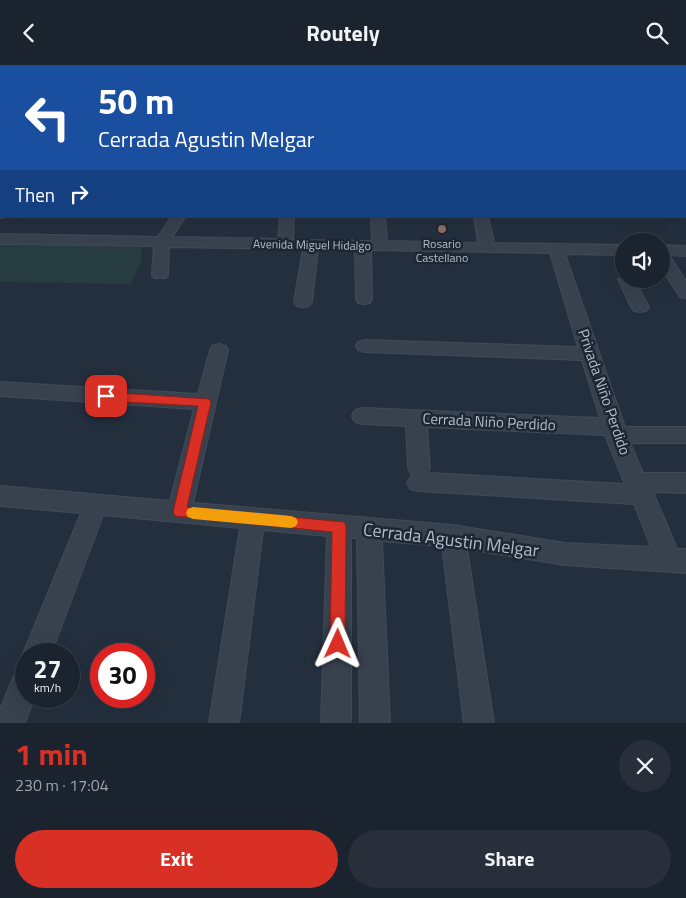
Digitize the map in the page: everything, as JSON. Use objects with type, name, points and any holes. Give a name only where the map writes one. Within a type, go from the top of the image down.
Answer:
[{"type":"street","points":[[160,275],[155,242],[164,217]]},
{"type":"street","points":[[155,242],[178,217]]},
{"type":"street","points":[[285,244],[288,217]]},
{"type":"street","points":[[378,217],[380,246]]},
{"type":"street","points":[[481,217],[487,248]]},
{"type":"street","name":"Avenida Miguel Hidalgo","points":[[0,239],[615,250]]},
{"type":"street","points":[[303,302],[311,245]]},
{"type":"street","points":[[362,246],[364,299]]},
{"type":"street","name":"Privada Niño Perdido","points":[[556,249],[616,431],[640,488],[677,560]]},
{"type":"street","points":[[670,250],[686,251]]},
{"type":"street","points":[[670,269],[686,293]]},
{"type":"street","points":[[630,288],[640,307]]},
{"type":"street","points":[[365,346],[591,354]]},
{"type":"street","points":[[179,512],[205,402],[220,350]]},
{"type":"street","points":[[0,389],[205,402]]},
{"type":"street","name":"Cerrada Niño Perdido","points":[[362,416],[686,435]]},
{"type":"street","points":[[416,418],[418,475],[640,488],[686,483]]},
{"type":"street","name":"Cerrada Agustin Melgar","points":[[0,496],[453,536],[565,554],[677,560]]},
{"type":"street","points":[[41,643],[96,504]]},
{"type":"street","points":[[224,723],[253,518]]},
{"type":"street","points":[[336,723],[339,526]]},
{"type":"street","points":[[369,529],[375,723]]},
{"type":"street","points":[[453,536],[479,723]]},
{"type":"street","points":[[10,723],[16,708]]},
{"type":"green space","points":[[0,245],[142,247],[141,262],[131,284],[0,282]]},
{"type":"slow traffic","points":[[193,513],[291,522]]},
{"type":"place","name":"Rosario Castellano","points":[[442,229]]},
{"type":"route","points":[[106,396],[205,402],[179,512],[339,526],[338,644]]}]
